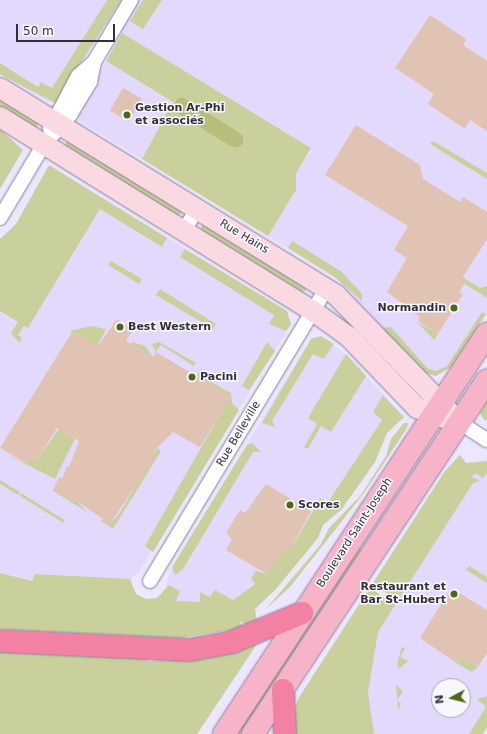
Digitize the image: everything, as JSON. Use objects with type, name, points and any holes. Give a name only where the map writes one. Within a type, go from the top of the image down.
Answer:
[{"type":"highway","points":[[0,641],[190,650],[232,642],[302,613]]},
{"type":"highway","points":[[283,690],[285,734]]},
{"type":"main road","name":"Boulevard Saint-Joseph","points":[[224,734],[436,409],[487,334]]},
{"type":"main road","points":[[253,734],[487,380]]},
{"type":"street","points":[[0,218],[58,122],[90,82],[94,62],[131,0]]},
{"type":"street","name":"Rue Hains","points":[[0,88],[58,122],[327,288],[436,409]]},
{"type":"street","name":"Rue Hains","points":[[0,117],[43,146],[184,230],[313,311],[349,337],[408,400],[436,409],[487,440]]},
{"type":"street","points":[[184,230],[197,209]]},
{"type":"street","name":"Rue Belleville","points":[[150,581],[327,288]]},
{"type":"shaded area","points":[[0,0],[487,0],[487,313],[451,367],[436,376],[423,372],[336,278],[268,236],[296,190],[296,174],[311,151],[308,146],[107,24],[57,101],[49,102],[0,74]]},
{"type":"shaded area","points":[[106,61],[173,102],[142,159],[78,120],[77,115]]},
{"type":"shaded area","points":[[106,200],[287,311],[291,324],[139,572],[130,579],[36,574],[32,581],[0,573],[0,311],[28,328]]},
{"type":"shaded area","points":[[321,336],[347,355],[388,400],[382,420],[328,502],[267,574],[228,604],[176,602],[163,594],[172,567],[311,339]]},
{"type":"shaded area","points":[[483,460],[487,461],[487,727],[483,734],[371,734],[364,698],[377,621]]},
{"type":"green space","points":[[107,0],[121,0],[55,103],[0,74],[0,63],[38,87],[41,82],[52,88]]},
{"type":"green space","points":[[143,0],[162,0],[143,29],[130,21]]},
{"type":"green space","points":[[122,33],[311,148],[296,174],[296,190],[268,236],[142,159],[170,107],[230,146],[237,148],[243,143],[178,98],[173,102],[106,61]]},
{"type":"green space","points":[[0,98],[39,122],[37,127],[32,128],[0,106]]},
{"type":"green space","points":[[178,98],[184,98],[235,130],[243,136],[243,144],[237,148],[230,146],[177,113],[170,107]]},
{"type":"green space","points":[[0,129],[23,150],[0,189]]},
{"type":"green space","points":[[67,140],[182,210],[182,213],[178,216],[64,146]]},
{"type":"green space","points":[[433,141],[487,173],[487,179],[430,144]]},
{"type":"green space","points":[[49,165],[167,238],[162,247],[100,209],[28,328],[24,326],[18,335],[22,338],[19,343],[11,333],[18,322],[0,311],[0,239],[16,224]]},
{"type":"green space","points":[[203,222],[307,287],[305,291],[301,292],[200,231]]},
{"type":"green space","points":[[400,239],[480,288],[487,286],[487,298],[398,242]]},
{"type":"green space","points":[[292,241],[342,272],[362,294],[362,301],[336,278],[288,248]]},
{"type":"green space","points":[[185,249],[287,311],[291,324],[286,331],[269,324],[274,315],[180,257]]},
{"type":"green space","points":[[111,261],[142,279],[139,284],[108,265]]},
{"type":"green space","points":[[160,289],[216,324],[213,329],[156,295]]},
{"type":"green space","points":[[482,312],[486,314],[451,367],[436,376],[423,372],[381,328],[391,327],[427,368],[436,371],[447,366]]},
{"type":"green space","points":[[417,322],[438,334],[434,341],[434,340]]},
{"type":"green space","points":[[91,326],[106,329],[96,349],[94,344],[70,331]]},
{"type":"green space","points":[[321,336],[334,344],[324,359],[313,354],[272,421],[275,427],[262,423],[311,339]]},
{"type":"green space","points":[[132,342],[145,346],[153,357],[131,344]]},
{"type":"green space","points":[[159,342],[196,363],[194,366],[161,345],[156,352],[152,344]]},
{"type":"green space","points":[[267,342],[275,351],[249,390],[242,386]]},
{"type":"green space","points":[[346,354],[366,376],[331,432],[321,426],[308,449],[304,447],[317,424],[308,418]]},
{"type":"green space","points":[[202,367],[200,376],[231,393],[232,403],[239,410],[153,552],[145,546],[230,397],[196,376]]},
{"type":"green space","points":[[383,395],[404,417],[387,433],[375,462],[341,510],[323,525],[318,538],[276,589],[255,609],[257,622],[246,626],[239,620],[243,628],[181,638],[0,629],[0,573],[32,581],[35,574],[130,579],[136,594],[146,599],[157,598],[169,585],[180,591],[176,601],[200,602],[200,592],[210,597],[215,590],[233,600],[255,584],[251,578],[256,571],[267,574],[280,553],[283,555],[291,542],[294,544],[320,498],[328,502],[382,420],[373,412]]},
{"type":"green space","points":[[487,401],[487,419],[485,421],[480,413]]},
{"type":"green space","points":[[404,423],[408,423],[407,428],[364,493],[290,587],[266,609],[321,544],[329,528],[361,495],[386,456],[391,439]]},
{"type":"green space","points":[[59,429],[75,439],[55,479],[0,451],[26,463],[30,457],[36,461]]},
{"type":"green space","points":[[252,443],[261,452],[253,452],[183,569],[175,575],[172,567],[247,445]]},
{"type":"green space","points":[[157,448],[161,451],[113,529],[101,521],[104,519],[110,524],[119,514]]},
{"type":"green space","points":[[460,455],[466,463],[487,461],[487,473],[483,478],[475,473],[472,477],[480,481],[473,483],[378,632],[368,692],[374,734],[295,734],[294,712],[298,699],[445,471]],"holes":[[[377,587],[388,594],[385,599],[374,590]]]},
{"type":"green space","points":[[59,477],[55,491],[77,501],[87,512],[53,491]]},
{"type":"green space","points":[[0,480],[20,492],[18,495],[0,484]]},
{"type":"green space","points":[[21,493],[65,521],[64,523],[19,496]]},
{"type":"green space","points":[[357,547],[361,549],[341,585],[243,734],[235,734]]},
{"type":"green space","points":[[469,566],[487,577],[487,583],[466,570]]},
{"type":"green space","points":[[259,641],[197,734],[0,734],[0,649],[144,656],[149,661],[176,660]]},
{"type":"green space","points":[[402,646],[405,649],[400,657],[408,661],[399,669],[397,665]]},
{"type":"green space","points":[[463,657],[478,667],[472,672],[458,664]]},
{"type":"green space","points":[[396,685],[403,691],[397,700]]},
{"type":"green space","points":[[487,696],[487,727],[483,734],[469,734],[486,707],[477,699]]},
{"type":"green space","points":[[397,700],[401,704],[398,709]]},
{"type":"building","points":[[430,15],[466,39],[463,45],[487,61],[487,131],[470,120],[465,129],[428,104],[434,94],[395,68]]},
{"type":"building","points":[[123,88],[142,99],[129,122],[110,111]]},
{"type":"building","points":[[356,125],[420,165],[423,179],[460,202],[463,197],[487,212],[487,239],[461,280],[465,283],[459,292],[463,294],[438,334],[418,321],[420,317],[387,292],[407,258],[394,250],[408,226],[325,175]]},
{"type":"building","points":[[117,319],[133,329],[126,341],[153,357],[156,352],[231,397],[200,447],[173,432],[153,452],[157,453],[110,524],[77,501],[54,491],[59,477],[62,479],[67,466],[69,467],[79,441],[57,428],[36,461],[30,457],[26,463],[0,448],[72,332],[98,346]]},
{"type":"building","points":[[266,484],[311,511],[293,545],[284,555],[280,553],[267,574],[226,550],[232,539],[226,533],[240,510],[245,513]]},
{"type":"building","points":[[451,588],[487,610],[487,653],[478,667],[463,657],[458,664],[420,638]]},
{"type":"place","name":"Gestion Ar-Phi et associés","points":[[127,115]]},
{"type":"place","name":"Normandin","points":[[454,308]]},
{"type":"place","name":"Best Western","points":[[120,327]]},
{"type":"place","name":"Pacini","points":[[192,377]]},
{"type":"place","name":"Scores","points":[[290,505]]},
{"type":"place","name":"Restaurant et Bar St-Hubert","points":[[454,594]]}]
